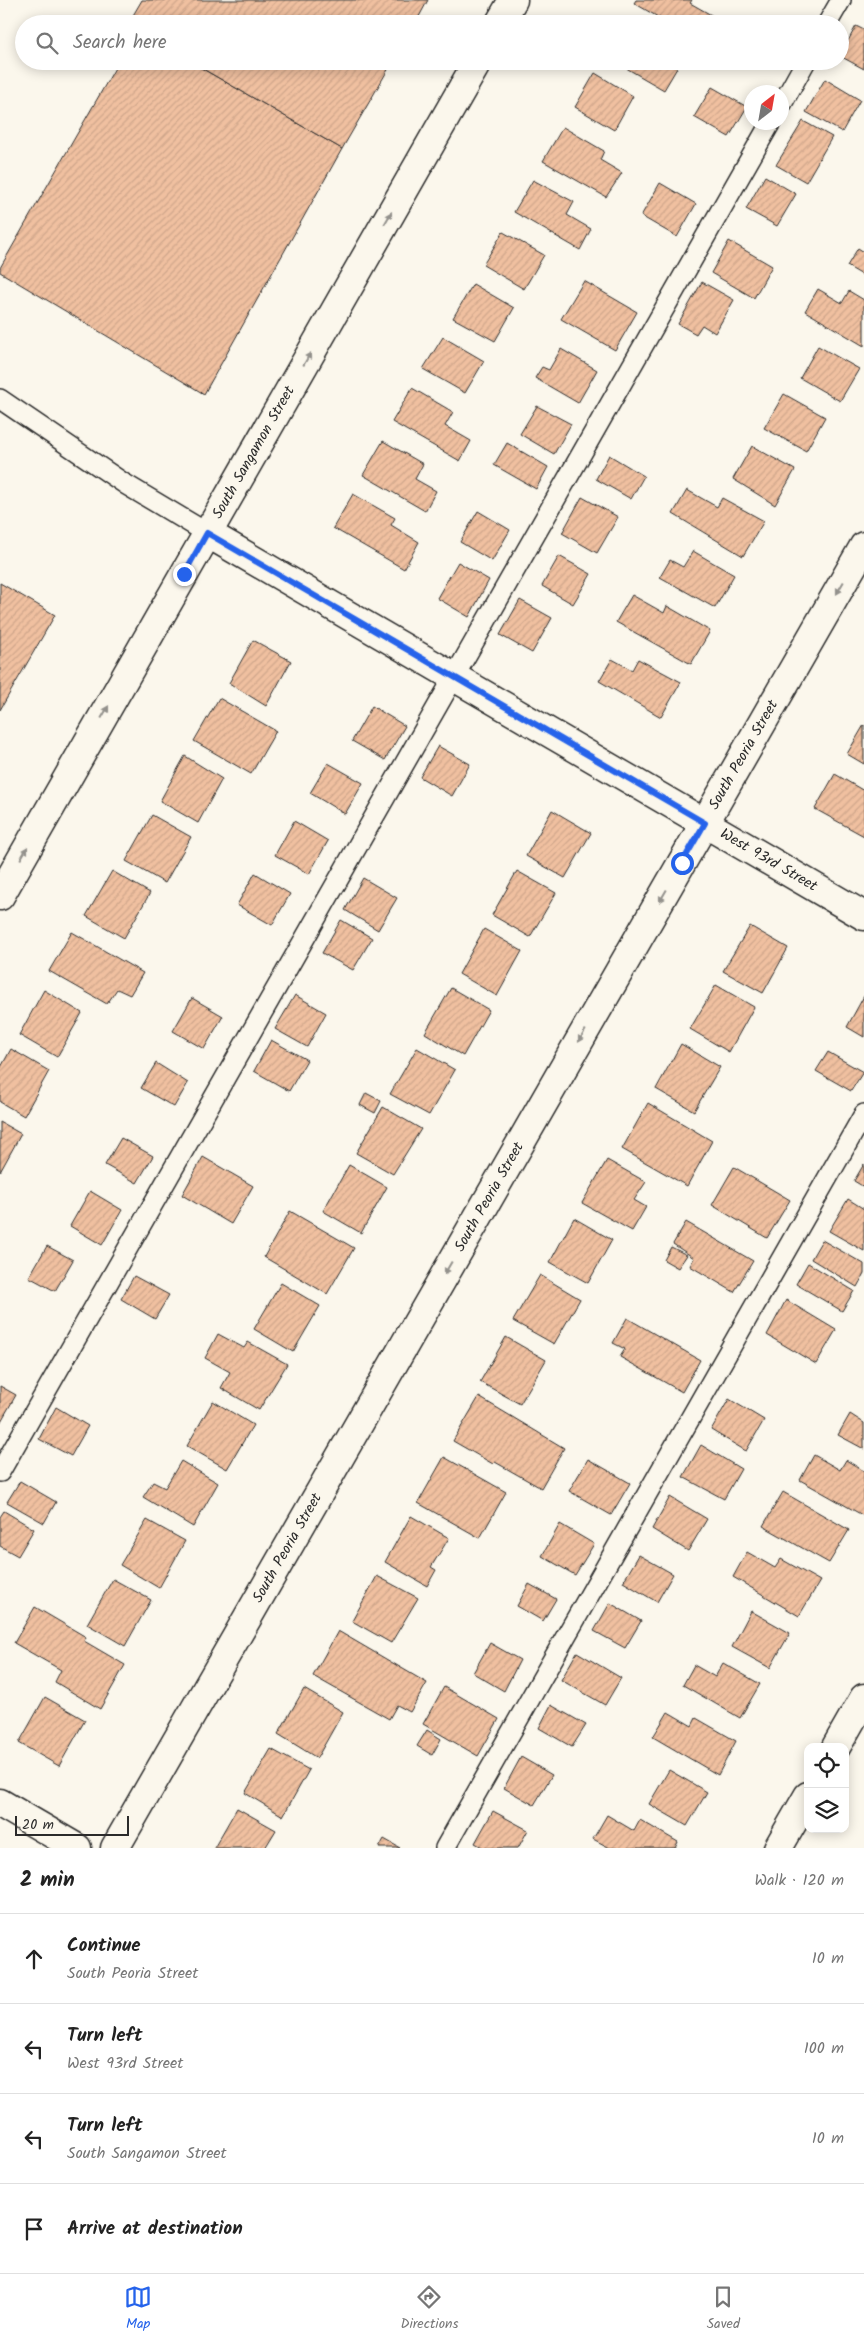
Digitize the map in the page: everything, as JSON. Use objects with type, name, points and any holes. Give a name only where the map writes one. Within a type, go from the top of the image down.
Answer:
[{"type":"street","points":[[504,15],[513,0]]},
{"type":"street","name":"South Sangamon Street","points":[[0,896],[473,70]]},
{"type":"street","name":"West 93rd Street","points":[[207,533],[864,916]]},
{"type":"street","name":"South Peoria Street","points":[[115,1848],[864,546]]},
{"type":"street","points":[[838,1743],[864,1698]]},
{"type":"street","points":[[0,1803],[77,1848]]},
{"type":"street","points":[[778,1848],[804,1803]]},
{"type":"lane","points":[[832,15],[841,0]]},
{"type":"lane","points":[[789,91],[801,70]]},
{"type":"lane","points":[[0,1472],[766,130]]},
{"type":"lane","points":[[0,399],[125,484],[207,533]]},
{"type":"lane","points":[[444,1848],[864,1114]]},
{"type":"building","points":[[142,0],[428,0],[420,15],[133,15]]},
{"type":"building","points":[[636,0],[692,0],[690,3],[711,15],[655,15],[634,3]]},
{"type":"building","points":[[856,26],[864,30],[864,69],[849,61],[849,39]]},
{"type":"building","points":[[114,70],[205,70],[342,149],[204,394],[0,272],[0,268]]},
{"type":"building","points":[[205,70],[388,70],[342,149]]},
{"type":"building","points":[[630,70],[676,70],[664,90]]},
{"type":"building","points":[[595,73],[633,96],[614,130],[575,107]]},
{"type":"building","points":[[825,79],[860,100],[842,132],[806,112]]},
{"type":"building","points":[[712,87],[744,105],[744,112],[729,137],[694,117]]},
{"type":"building","points":[[803,121],[832,137],[806,182],[776,165]]},
{"type":"building","points":[[563,127],[604,151],[600,160],[622,173],[606,197],[543,161]]},
{"type":"building","points":[[765,176],[796,194],[777,226],[746,209]]},
{"type":"building","points":[[533,180],[574,202],[567,215],[591,229],[580,250],[514,212]]},
{"type":"building","points":[[660,183],[696,204],[677,237],[641,216]]},
{"type":"building","points":[[503,232],[544,255],[524,289],[483,265]]},
{"type":"building","points":[[729,241],[772,266],[754,298],[711,273]]},
{"type":"building","points":[[858,248],[864,252],[864,276],[847,266]]},
{"type":"building","points":[[584,281],[637,312],[615,350],[561,319]]},
{"type":"building","points":[[702,282],[734,300],[715,333],[702,325],[696,334],[678,324]]},
{"type":"building","points":[[473,284],[514,308],[495,341],[453,318]]},
{"type":"building","points":[[818,289],[842,303],[849,291],[864,300],[864,346],[805,311]]},
{"type":"building","points":[[443,337],[484,361],[465,393],[423,369]]},
{"type":"building","points":[[818,346],[859,369],[840,401],[800,378]]},
{"type":"building","points":[[561,349],[597,370],[578,403],[535,378],[542,367],[549,370]]},
{"type":"building","points":[[412,388],[453,412],[445,426],[471,441],[460,461],[392,422]]},
{"type":"building","points":[[784,394],[825,417],[806,451],[764,428]]},
{"type":"building","points":[[537,406],[571,424],[554,454],[520,434]]},
{"type":"building","points":[[383,441],[423,464],[415,479],[436,491],[425,511],[363,475]]},
{"type":"building","points":[[507,443],[548,467],[536,489],[494,465]]},
{"type":"building","points":[[752,446],[795,470],[775,505],[733,479]]},
{"type":"building","points":[[609,455],[644,476],[631,499],[596,479]]},
{"type":"building","points":[[687,490],[717,507],[722,498],[764,521],[743,556],[673,514]]},
{"type":"building","points":[[353,494],[395,518],[391,525],[419,542],[404,569],[333,528]]},
{"type":"building","points":[[582,497],[618,517],[597,553],[562,533]]},
{"type":"building","points":[[478,511],[510,530],[492,561],[460,542]]},
{"type":"building","points":[[693,551],[734,575],[715,608],[660,577],[670,560],[683,567]]},
{"type":"building","points":[[559,556],[591,574],[573,604],[542,586]]},
{"type":"building","points":[[458,562],[489,580],[469,617],[437,598]]},
{"type":"building","points":[[0,583],[55,615],[0,710]]},
{"type":"building","points":[[632,595],[664,613],[667,606],[710,631],[691,664],[616,622]]},
{"type":"building","points":[[520,600],[552,618],[532,653],[500,635]]},
{"type":"building","points":[[253,640],[291,661],[266,706],[229,683]]},
{"type":"building","points":[[612,659],[632,670],[638,659],[681,682],[661,717],[599,681]]},
{"type":"building","points":[[219,698],[276,731],[251,774],[194,741]]},
{"type":"building","points":[[372,706],[405,726],[385,760],[352,741]]},
{"type":"building","points":[[864,725],[864,764],[847,754]]},
{"type":"building","points":[[438,746],[470,764],[452,796],[420,777]]},
{"type":"building","points":[[185,756],[222,779],[198,823],[160,801]]},
{"type":"building","points":[[328,763],[363,783],[345,814],[310,793]]},
{"type":"building","points":[[835,774],[864,791],[864,836],[815,809]]},
{"type":"building","points":[[552,810],[591,833],[565,878],[526,856]]},
{"type":"building","points":[[152,815],[191,837],[165,883],[126,861]]},
{"type":"building","points":[[294,821],[328,841],[309,874],[275,855]]},
{"type":"building","points":[[112,871],[150,893],[124,938],[86,916]]},
{"type":"building","points":[[517,871],[556,893],[530,937],[492,915]]},
{"type":"building","points":[[255,873],[290,894],[272,925],[237,905]]},
{"type":"building","points":[[363,878],[397,898],[378,930],[345,910]]},
{"type":"building","points":[[341,920],[372,938],[353,970],[322,953]]},
{"type":"building","points":[[750,926],[788,948],[763,993],[723,971]]},
{"type":"building","points":[[484,929],[522,951],[497,996],[459,974]]},
{"type":"building","points":[[72,932],[143,973],[130,995],[117,989],[107,1004],[49,971]]},
{"type":"building","points":[[716,985],[754,1007],[729,1052],[690,1029]]},
{"type":"building","points":[[451,988],[489,1010],[463,1056],[425,1033]]},
{"type":"building","points":[[44,990],[82,1013],[57,1057],[19,1035]]},
{"type":"building","points":[[295,995],[326,1013],[307,1047],[275,1029]]},
{"type":"building","points":[[864,996],[864,1037],[847,1027]]},
{"type":"building","points":[[192,998],[223,1016],[204,1049],[173,1031]]},
{"type":"building","points":[[271,1040],[307,1060],[289,1091],[254,1071]]},
{"type":"building","points":[[681,1044],[720,1067],[694,1111],[656,1089]]},
{"type":"building","points":[[417,1048],[455,1070],[429,1115],[390,1094]]},
{"type":"building","points":[[11,1049],[49,1071],[24,1116],[0,1102],[0,1069]]},
{"type":"building","points":[[828,1052],[863,1072],[851,1091],[816,1071]]},
{"type":"building","points":[[156,1063],[188,1083],[174,1107],[141,1088]]},
{"type":"building","points":[[366,1093],[381,1101],[375,1113],[360,1105]]},
{"type":"building","points":[[648,1103],[712,1141],[687,1186],[622,1149]]},
{"type":"building","points":[[383,1107],[421,1129],[393,1174],[356,1153]]},
{"type":"building","points":[[0,1122],[21,1134],[0,1172]]},
{"type":"building","points":[[121,1138],[153,1156],[137,1183],[105,1165]]},
{"type":"building","points":[[203,1157],[253,1186],[231,1224],[182,1195]]},
{"type":"building","points":[[607,1160],[646,1182],[634,1200],[646,1207],[632,1231],[582,1203]]},
{"type":"building","points":[[864,1164],[864,1187],[854,1181]]},
{"type":"building","points":[[349,1165],[387,1187],[361,1233],[323,1211]]},
{"type":"building","points":[[734,1167],[790,1200],[767,1238],[712,1205]]},
{"type":"building","points":[[90,1191],[122,1210],[102,1245],[70,1226]]},
{"type":"building","points":[[848,1199],[864,1209],[864,1251],[829,1231]]},
{"type":"building","points":[[290,1211],[354,1248],[327,1294],[264,1257]]},
{"type":"building","points":[[574,1218],[612,1240],[588,1283],[550,1262]]},
{"type":"building","points":[[686,1222],[753,1261],[734,1292],[690,1266],[694,1258],[673,1244]]},
{"type":"building","points":[[822,1240],[864,1264],[864,1274],[857,1287],[811,1259]]},
{"type":"building","points":[[47,1246],[73,1260],[55,1291],[29,1277]]},
{"type":"building","points":[[671,1247],[687,1255],[678,1268],[664,1260]]},
{"type":"building","points":[[808,1263],[854,1291],[842,1311],[796,1284]]},
{"type":"building","points":[[540,1275],[580,1299],[554,1344],[513,1321]]},
{"type":"building","points":[[134,1276],[169,1295],[155,1319],[121,1299]]},
{"type":"building","points":[[281,1283],[320,1306],[293,1352],[254,1329]]},
{"type":"building","points":[[786,1300],[836,1330],[816,1364],[767,1335]]},
{"type":"building","points":[[627,1318],[700,1360],[682,1392],[620,1357],[625,1349],[613,1343]]},
{"type":"building","points":[[218,1334],[244,1348],[248,1342],[287,1364],[259,1410],[221,1388],[230,1372],[205,1358]]},
{"type":"building","points":[[506,1337],[546,1360],[520,1404],[480,1382]]},
{"type":"building","points":[[0,1386],[16,1395],[0,1423]]},
{"type":"building","points":[[479,1397],[564,1448],[541,1488],[453,1441]]},
{"type":"building","points":[[729,1399],[764,1420],[746,1451],[711,1430]]},
{"type":"building","points":[[213,1401],[253,1425],[227,1469],[187,1446]]},
{"type":"building","points":[[56,1407],[88,1426],[71,1456],[39,1439]]},
{"type":"building","points":[[850,1414],[864,1423],[864,1449],[838,1435]]},
{"type":"building","points":[[701,1445],[741,1469],[724,1499],[683,1477]]},
{"type":"building","points":[[814,1455],[840,1470],[846,1460],[864,1471],[864,1516],[800,1480]]},
{"type":"building","points":[[444,1457],[506,1492],[480,1538],[418,1503]]},
{"type":"building","points":[[588,1459],[630,1483],[611,1515],[569,1491]]},
{"type":"building","points":[[181,1461],[218,1483],[193,1527],[143,1497],[153,1482],[165,1488]]},
{"type":"building","points":[[20,1481],[56,1502],[44,1523],[7,1502]]},
{"type":"building","points":[[783,1492],[849,1530],[829,1563],[763,1526]]},
{"type":"building","points":[[670,1497],[707,1519],[688,1551],[652,1529]]},
{"type":"building","points":[[4,1511],[34,1529],[18,1556],[0,1546],[0,1517]]},
{"type":"building","points":[[411,1516],[449,1538],[431,1567],[436,1570],[427,1586],[385,1562]]},
{"type":"building","points":[[147,1520],[185,1541],[159,1588],[120,1565]]},
{"type":"building","points":[[560,1524],[594,1544],[575,1575],[542,1556]]},
{"type":"building","points":[[747,1552],[775,1568],[781,1559],[820,1581],[799,1616],[733,1577]]},
{"type":"building","points":[[639,1555],[673,1574],[657,1602],[623,1582]]},
{"type":"building","points":[[377,1576],[418,1598],[391,1643],[352,1621]]},
{"type":"building","points":[[113,1579],[151,1600],[125,1646],[87,1624]]},
{"type":"building","points":[[529,1584],[556,1599],[543,1621],[517,1606]]},
{"type":"building","points":[[610,1603],[641,1621],[625,1648],[594,1631]]},
{"type":"building","points":[[35,1607],[86,1637],[84,1641],[125,1665],[100,1709],[55,1682],[61,1670],[14,1643]]},
{"type":"building","points":[[751,1611],[790,1633],[770,1668],[732,1647]]},
{"type":"building","points":[[338,1631],[427,1683],[410,1712],[397,1705],[389,1719],[313,1676]]},
{"type":"building","points":[[490,1643],[520,1660],[504,1691],[473,1673]]},
{"type":"building","points":[[577,1652],[621,1678],[605,1705],[561,1680]]},
{"type":"building","points":[[723,1663],[760,1684],[740,1718],[683,1685],[694,1665],[715,1677]]},
{"type":"building","points":[[444,1687],[499,1719],[478,1756],[423,1724]]},
{"type":"building","points":[[304,1689],[343,1712],[317,1758],[278,1734]]},
{"type":"building","points":[[45,1697],[85,1720],[59,1766],[19,1743]]},
{"type":"building","points":[[551,1705],[586,1725],[572,1747],[539,1728]]},
{"type":"building","points":[[668,1712],[692,1726],[696,1718],[736,1741],[718,1775],[653,1737]]},
{"type":"building","points":[[427,1730],[441,1739],[432,1755],[417,1746]]},
{"type":"building","points":[[271,1749],[309,1770],[283,1816],[245,1793]]},
{"type":"building","points":[[521,1757],[552,1775],[534,1805],[504,1788]]},
{"type":"building","points":[[669,1770],[707,1792],[687,1826],[649,1804]]},
{"type":"building","points":[[237,1808],[276,1830],[265,1848],[214,1848]]},
{"type":"building","points":[[493,1811],[528,1830],[518,1848],[484,1848],[475,1843]]},
{"type":"building","points":[[607,1815],[634,1831],[640,1820],[678,1842],[675,1848],[610,1848],[593,1839]]},
{"type":"building","points":[[384,1839],[400,1848],[379,1848]]},
{"type":"route","points":[[184,574],[207,533],[705,823],[682,863]]}]
